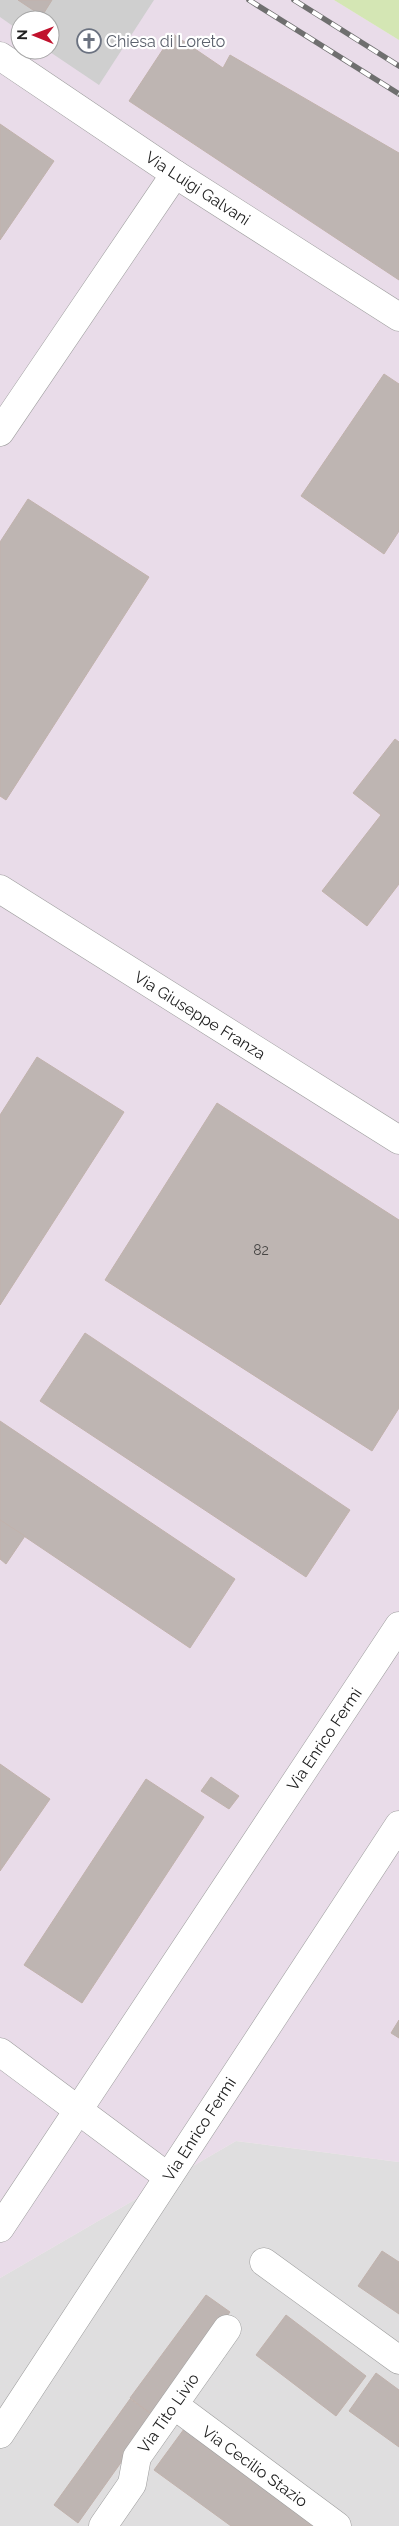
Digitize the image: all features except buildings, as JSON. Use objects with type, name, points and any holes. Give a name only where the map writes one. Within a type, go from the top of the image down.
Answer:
[{"type":"street","name":"Via Luigi Galvani","points":[[0,56],[175,174],[399,317]]},
{"type":"street","points":[[0,432],[175,174]]},
{"type":"street","name":"Via Giuseppe Franza","points":[[0,889],[399,1140]]},
{"type":"street","name":"Via Enrico Fermi","points":[[0,2228],[399,1626]]},
{"type":"street","name":"Via Enrico Fermi","points":[[0,2434],[399,1825]]},
{"type":"street","points":[[0,2052],[168,2177]]},
{"type":"street","points":[[264,2262],[399,2360]]},
{"type":"street","name":"Via Tito Livio","points":[[103,2526],[132,2484],[137,2457],[227,2329]]},
{"type":"street","name":"Via Cecilio Stazio","points":[[174,2405],[337,2526]]},
{"type":"shaded area","points":[[0,0],[334,0],[399,40],[399,2162],[236,2141],[0,2278]]},
{"type":"shaded area","name":"Chiesa di Loreto","points":[[0,0],[154,0],[99,85],[60,59],[60,10],[10,10],[10,24],[0,17]]},
{"type":"shaded area","points":[[236,2141],[399,2162],[399,2526],[0,2526],[0,2278]]},
{"type":"green space","points":[[334,0],[399,0],[399,40]]},
{"type":"railway","points":[[249,0],[399,94]]},
{"type":"railway","points":[[294,0],[399,66]]},
{"type":"place","name":"Chiesa di Loreto","points":[[89,41]]}]
